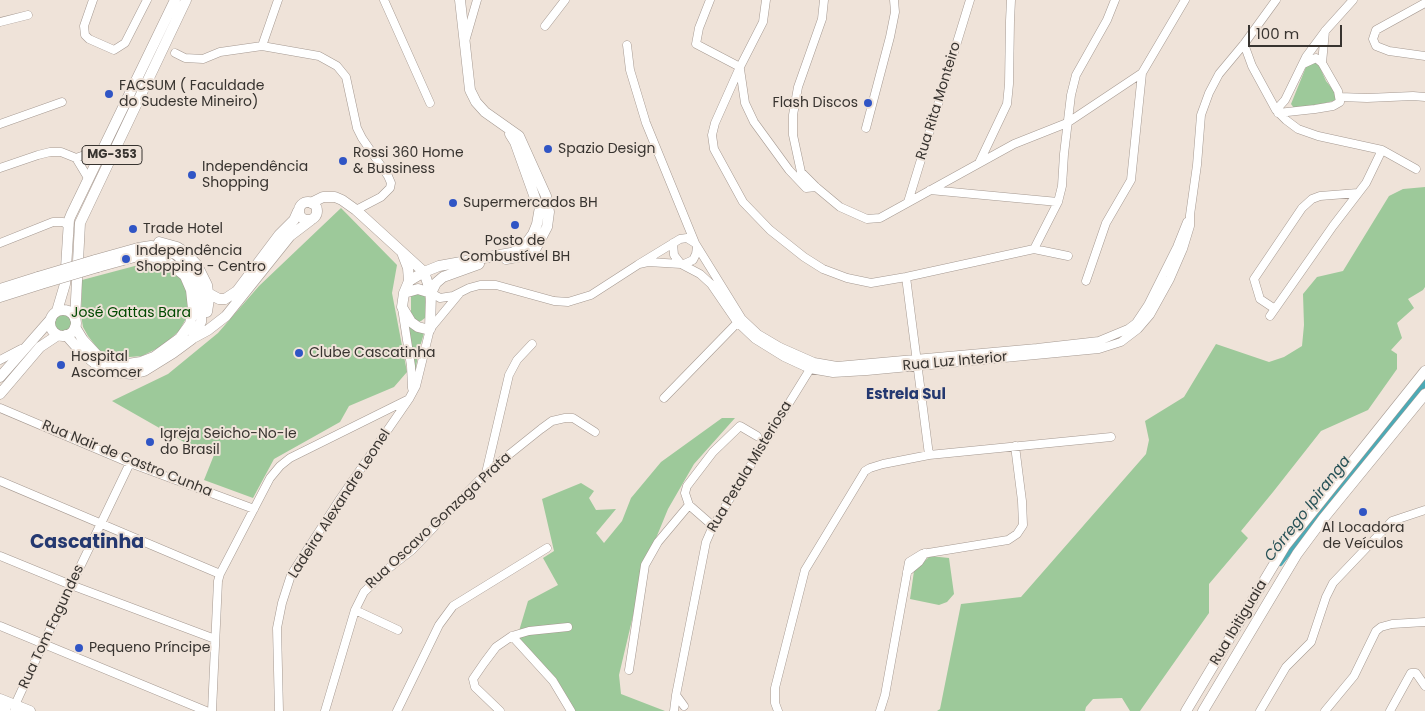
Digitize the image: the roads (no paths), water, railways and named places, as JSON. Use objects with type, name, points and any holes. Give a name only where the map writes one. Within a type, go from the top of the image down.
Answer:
[{"type":"main road","name":"MG-353","points":[[0,377],[54,315],[65,284],[71,215],[175,0]]},
{"type":"main road","name":"MG-353","points":[[75,323],[80,223],[186,0]]},
{"type":"main road","points":[[404,293],[418,289],[431,293],[439,280],[450,273],[482,262],[517,258],[531,253],[536,248],[547,227],[549,212],[542,202],[519,136],[480,106],[470,90],[460,0]]},
{"type":"main road","points":[[208,293],[219,299],[231,296],[279,235],[294,220],[303,204],[311,203],[323,197],[335,197],[356,210],[424,272]]},
{"type":"main road","points":[[0,297],[40,281],[97,263],[138,256],[156,257],[168,262],[185,276],[191,290],[193,308],[190,324],[180,338],[154,357],[128,364],[118,364],[97,355],[83,340],[68,311],[54,315],[51,327],[89,360],[104,368],[122,374],[144,371],[173,354],[226,316],[290,236],[313,217],[320,208],[335,197]]},
{"type":"main road","points":[[408,281],[439,266],[511,253],[518,250],[525,245],[533,234],[542,202]]},
{"type":"main road","points":[[311,203],[316,209],[313,217]]},
{"type":"main road","points":[[298,211],[302,219],[313,217]]},
{"type":"main road","points":[[97,263],[138,242],[158,242],[185,252],[197,264],[208,293],[207,311],[192,339]]},
{"type":"main road","points":[[106,257],[151,246],[177,255],[189,267],[198,285],[202,301],[201,322]]},
{"type":"main road","points":[[403,254],[408,268],[408,281],[402,307],[411,322],[418,327],[430,328]]},
{"type":"main road","points":[[412,261],[439,266]]},
{"type":"main road","name":"Ladeira Alexandre Leonel","points":[[424,272],[431,293],[430,328]]},
{"type":"main road","points":[[0,289],[40,281]]},
{"type":"main road","points":[[0,394],[40,347],[62,335],[70,334],[75,323]]},
{"type":"main road","name":"Rua Ibitiguaia","points":[[1203,711],[1324,508],[1425,371]]},
{"type":"main road","name":"Rua Ibitiguaia","points":[[1186,711],[1285,546],[1324,508],[1425,394]]},
{"type":"main road","points":[[0,698],[12,709]]},
{"type":"main road","points":[[0,709],[30,711]]},
{"type":"street","points":[[93,0],[84,26],[85,35],[89,39],[114,50],[125,43],[147,0]]},
{"type":"street","points":[[262,46],[278,0]]},
{"type":"street","points":[[384,0],[430,103]]},
{"type":"street","points":[[465,40],[478,0]]},
{"type":"street","points":[[545,26],[565,0]]},
{"type":"street","points":[[710,0],[699,28],[696,44],[740,67]]},
{"type":"street","points":[[766,0],[762,22],[740,67],[712,135],[714,149],[743,202],[770,230],[804,257],[823,269],[847,278],[871,283],[1034,249],[1068,256]]},
{"type":"street","points":[[824,0],[822,19],[798,88],[793,115],[794,135],[801,172],[816,188],[840,207],[867,219],[880,218],[1014,144],[1067,123],[1142,73]]},
{"type":"street","points":[[866,128],[890,37],[894,0]]},
{"type":"street","name":"Rua Rita Monteiro","points":[[908,202],[970,0]]},
{"type":"street","points":[[979,163],[1007,104],[1010,84],[1011,0]]},
{"type":"street","points":[[1034,249],[1058,202],[1062,186],[1067,123],[1076,76],[1107,20],[1115,0]]},
{"type":"street","points":[[1086,281],[1106,222],[1131,180],[1142,73],[1185,0]]},
{"type":"street","name":"Rua Luz Interior","points":[[682,264],[700,274],[712,284],[739,320],[812,366],[916,362],[1099,341],[1116,336],[1136,323],[1180,248],[1190,215],[1201,115],[1209,93],[1219,74],[1276,0]]},
{"type":"street","points":[[1277,111],[1285,100],[1302,65],[1325,31],[1353,0]]},
{"type":"street","points":[[1425,3],[1376,30],[1373,38],[1376,46],[1389,51],[1425,56]]},
{"type":"street","points":[[0,22],[28,15]]},
{"type":"street","points":[[1322,64],[1325,31]]},
{"type":"street","points":[[1244,44],[1252,66],[1277,111],[1298,129],[1318,136],[1382,150],[1416,169]]},
{"type":"street","name":"Rua Luz Interior","points":[[628,45],[630,70],[646,122],[696,245],[739,320]]},
{"type":"street","points":[[175,53],[185,58],[203,59],[220,52],[262,46],[319,56],[337,66],[346,77],[357,128],[388,176],[391,184],[390,188],[381,197],[356,210]]},
{"type":"street","points":[[1277,111],[1292,113],[1333,106],[1340,102],[1340,97],[1322,64],[1316,58],[1310,59],[1302,65]]},
{"type":"street","points":[[740,67],[745,103],[754,122],[788,170],[806,188],[816,188]]},
{"type":"street","points":[[1340,97],[1413,96],[1425,98]]},
{"type":"street","points":[[1285,100],[1292,113]]},
{"type":"street","points":[[0,124],[62,102]]},
{"type":"street","points":[[76,158],[102,149]]},
{"type":"street","points":[[1270,316],[1333,226],[1366,183],[1382,150]]},
{"type":"street","points":[[0,168],[50,152],[61,152],[76,158],[88,178]]},
{"type":"street","points":[[930,190],[1058,202]]},
{"type":"street","points":[[1275,309],[1260,299],[1254,279],[1302,208],[1312,199],[1320,196],[1358,193]]},
{"type":"street","points":[[0,243],[53,222],[63,222],[69,226]]},
{"type":"street","points":[[682,264],[674,255],[677,241],[689,225]]},
{"type":"street","points":[[431,293],[440,298],[458,294],[475,286],[496,285],[554,302],[568,302],[591,295],[639,264],[677,241],[687,238],[696,245],[696,254],[693,260],[682,264],[639,264]]},
{"type":"street","points":[[906,277],[929,455]]},
{"type":"street","points":[[430,328],[458,294]]},
{"type":"street","points":[[212,711],[216,601],[220,574],[270,478],[280,466],[290,458],[410,396],[411,366],[402,307]]},
{"type":"street","points":[[664,398],[739,320]]},
{"type":"street","name":"Ladeira Alexandre Leonel","points":[[279,711],[277,628],[282,604],[292,575],[340,499],[416,386],[430,328]]},
{"type":"street","points":[[486,473],[509,375],[517,360],[532,344]]},
{"type":"street","points":[[0,360],[25,347]]},
{"type":"street","name":"Rua Petala Misteriosa","points":[[674,711],[706,542],[713,526],[812,366]]},
{"type":"street","name":"Rua Nair de Castro Cunha","points":[[0,408],[130,463],[254,510]]},
{"type":"street","name":"Rua Oscavo Gonzaga Prata","points":[[325,711],[355,610],[364,592],[389,568],[412,550],[486,473],[552,421],[573,418],[595,432]]},
{"type":"street","points":[[713,526],[689,505],[685,493],[687,486],[713,452],[740,426],[757,436]]},
{"type":"street","points":[[778,711],[775,703],[774,688],[805,570],[865,472],[870,468],[883,464],[929,455],[1111,437]]},
{"type":"street","points":[[880,711],[885,695],[909,562],[915,557],[926,553],[1008,540],[1017,534],[1023,525],[1015,446]]},
{"type":"street","name":"Rua Tom Fagundes","points":[[12,709],[130,463]]},
{"type":"street","points":[[0,481],[100,525],[220,574]]},
{"type":"street","points":[[629,670],[645,565],[658,542],[689,505]]},
{"type":"street","points":[[1260,711],[1286,667],[1311,642],[1332,583],[1392,521],[1425,510]]},
{"type":"street","points":[[397,711],[439,625],[453,606],[547,548]]},
{"type":"street","points":[[0,556],[215,639]]},
{"type":"street","points":[[355,610],[398,630]]},
{"type":"street","points":[[1325,711],[1354,676],[1376,631],[1381,627],[1392,624],[1425,622]]},
{"type":"street","points":[[0,626],[206,711]]},
{"type":"street","points":[[500,711],[476,687],[473,679],[496,647],[512,636],[529,630],[568,627]]},
{"type":"street","points":[[512,636],[553,681],[572,711]]},
{"type":"street","points":[[1390,711],[1410,673],[1416,674],[1425,686]]},
{"type":"street","points":[[676,695],[685,708]]},
{"type":"street","points":[[674,711],[679,705],[685,708]]},
{"type":"waterway","name":"Córrego Ipiranga","points":[[1280,563],[1425,383]]},
{"type":"place","name":"FACSUM ( Faculdade do Sudeste Mineiro)","points":[[109,94]]},
{"type":"place","name":"Flash Discos","points":[[868,103]]},
{"type":"place","name":"Spazio Design","points":[[548,149]]},
{"type":"place","name":"Rossi 360 Home & Bussiness","points":[[343,161]]},
{"type":"place","name":"Independência Shopping","points":[[192,175]]},
{"type":"place","name":"Supermercados BH","points":[[453,203]]},
{"type":"place","name":"Posto de Combustível BH","points":[[515,225]]},
{"type":"place","name":"Trade Hotel","points":[[133,229]]},
{"type":"place","name":"Independência Shopping - Centro","points":[[126,259]]},
{"type":"place","name":"Clube Cascatinha","points":[[299,353]]},
{"type":"place","name":"Hospital Ascomcer","points":[[61,365]]},
{"type":"place","name":"Igreja Seicho-No-Ie do Brasil","points":[[150,442]]},
{"type":"place","name":"Al Locadora de Veículos","points":[[1363,512]]},
{"type":"place","name":"Pequeno Príncipe","points":[[79,648]]},
{"type":"district","name":"Estrela Sul","points":[[906,395]]},
{"type":"district","name":"Cascatinha","points":[[87,543]]},
{"type":"park label","name":"José Gattas Bara","points":[[131,313]]}]
